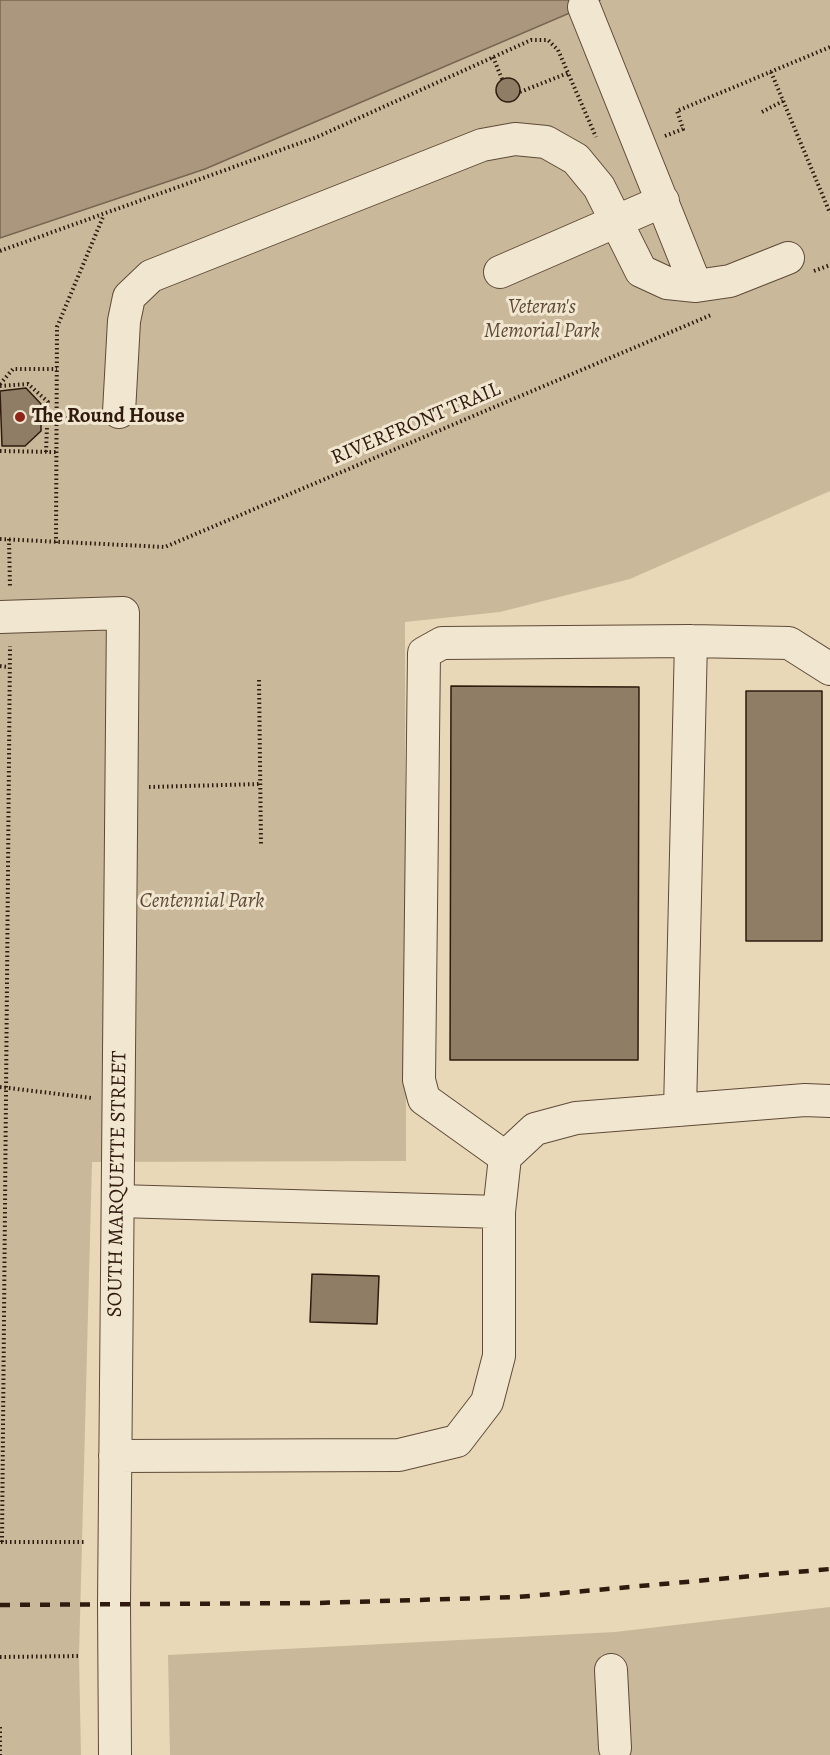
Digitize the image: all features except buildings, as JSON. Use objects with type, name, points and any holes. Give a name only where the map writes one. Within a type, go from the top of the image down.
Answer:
[{"type":"street","points":[[584,7],[696,286]]},
{"type":"street","points":[[109,415],[129,297],[152,276],[406,173],[482,145],[515,139],[546,142],[576,159],[599,187],[641,271],[667,283],[696,286],[798,266]]},
{"type":"street","points":[[500,272],[663,201]]},
{"type":"street","name":"SOUTH MARQUETTE STREET","points":[[5,617],[123,613],[114,1542],[115,1755]]},
{"type":"street","points":[[505,1157],[424,1099],[419,1080],[423,652],[442,643],[692,641],[789,644],[830,669]]},
{"type":"street","points":[[680,1110],[692,641]]},
{"type":"street","points":[[115,1456],[399,1455],[457,1441],[487,1402],[499,1356],[499,1212],[505,1157],[535,1129],[576,1118],[830,1101]]},
{"type":"street","points":[[118,1200],[499,1212]]},
{"type":"street","points":[[612,1670],[615,1748]]},
{"type":"path","points":[[493,57],[502,79]]},
{"type":"path","points":[[771,72],[830,213]]},
{"type":"path","points":[[520,92],[568,73]]},
{"type":"path","points":[[762,112],[783,101]]},
{"type":"path","points":[[56,543],[57,327],[104,216]]},
{"type":"path","points":[[798,266],[830,265]]},
{"type":"path","name":"RIVERFRONT TRAIL","points":[[0,539],[165,547],[721,311]]},
{"type":"path","points":[[0,385],[13,369],[57,369]]},
{"type":"path","points":[[0,385],[28,384],[48,402],[46,452]]},
{"type":"path","points":[[48,418],[109,415]]},
{"type":"path","points":[[0,452],[56,452]]},
{"type":"path","points":[[9,539],[5,617],[9,667],[1,1542],[114,1542]]},
{"type":"path","points":[[0,666],[9,667]]},
{"type":"path","points":[[259,680],[261,846]]},
{"type":"path","points":[[121,787],[260,784]]},
{"type":"path","points":[[0,1087],[119,1101]]},
{"type":"path","points":[[0,1166],[6,1170]]},
{"type":"path","points":[[0,1657],[79,1656]]},
{"type":"path","points":[[0,1727],[0,1755]]},
{"type":"green space","name":"Veteran's Memorial Park","points":[[600,0],[830,0],[830,491],[630,579],[500,612],[405,622],[406,1161],[92,1162],[79,1656],[81,1755],[0,1755],[0,238],[205,169]]},
{"type":"green space","points":[[830,1607],[830,1755],[170,1755],[168,1655],[615,1632]]},
{"type":"shaded area","points":[[0,0],[600,0],[205,169],[0,238]]},
{"type":"railway","points":[[0,1605],[316,1603],[518,1597],[830,1569]]},
{"type":"place","name":"The Round House","points":[[20,417]]},
{"type":"park label","name":"Centennial Park","points":[[202,902]]}]
